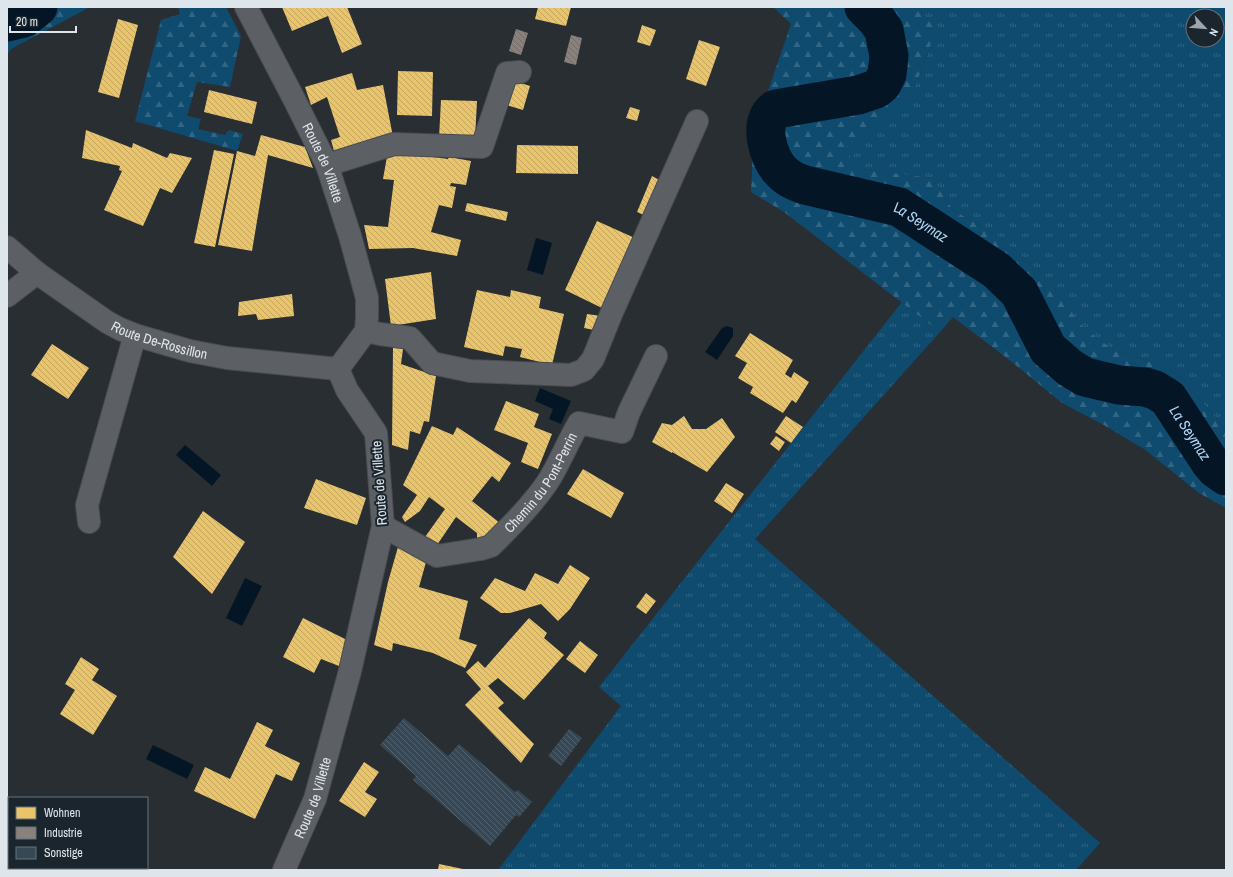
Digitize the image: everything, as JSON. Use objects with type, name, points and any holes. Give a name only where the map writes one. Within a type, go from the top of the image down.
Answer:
[{"type":"street","name":"Route de Villette","points":[[246,7],[294,99],[326,165],[350,236],[367,298],[366,331]]},
{"type":"street","points":[[326,165],[394,144],[482,147],[507,73],[520,72]]},
{"type":"street","points":[[338,369],[366,331],[410,338],[432,364],[470,371],[571,375],[584,370],[593,359],[612,312],[697,121]]},
{"type":"street","name":"Route De-Rossillon","points":[[7,247],[38,273],[108,322],[135,335],[190,351],[227,358],[338,369]]},
{"type":"street","points":[[7,296],[38,273]]},
{"type":"street","points":[[89,522],[87,505],[135,335]]},
{"type":"street","name":"Chemin du Pont-Perrin","points":[[383,526],[438,556],[491,546],[536,499],[548,482],[579,423],[622,432],[629,412],[656,356]]},
{"type":"street","name":"Route de Villette","points":[[284,870],[315,799],[350,672],[383,526],[376,433],[347,390],[338,369]]},
{"type":"green space","points":[[7,7],[90,7],[11,49],[7,55]]},
{"type":"green space","points":[[178,7],[226,7],[241,36],[230,87],[197,82],[187,116],[201,119],[198,129],[225,135],[229,130],[243,134],[237,151],[135,121],[161,20],[180,14]]},
{"type":"green space","points":[[773,7],[911,7],[923,13],[934,27],[930,47],[916,84],[907,100],[844,149],[860,169],[932,178],[953,210],[1001,238],[1046,277],[1083,328],[1115,351],[1168,367],[1185,382],[1226,430],[1226,508],[1199,493],[1144,449],[1102,424],[1062,403],[1012,362],[953,317],[940,332],[784,212],[751,192],[754,128],[791,24]]},
{"type":"green space","points":[[911,7],[1226,7],[1226,430],[1185,382],[1168,367],[1115,351],[1083,328],[1046,277],[1001,238],[953,210],[932,178],[860,169],[797,129],[907,100],[916,84],[930,47],[923,13]]},
{"type":"green space","points":[[902,302],[940,332],[755,539],[1100,843],[1076,870],[498,870],[621,706],[599,687]]},
{"type":"shaded area","points":[[536,238],[552,243],[543,275],[527,270]]},
{"type":"shaded area","points":[[727,326],[733,328],[733,336],[717,360],[705,352],[722,328]]},
{"type":"shaded area","points":[[540,388],[571,401],[561,424],[549,419],[553,409],[535,401]]},
{"type":"shaded area","points":[[185,445],[221,475],[212,486],[176,455]]},
{"type":"shaded area","points":[[245,578],[262,586],[242,626],[226,618]]},
{"type":"shaded area","points":[[153,745],[194,765],[187,779],[146,759]]},
{"type":"building: Wohnen","points":[[282,7],[347,7],[362,44],[342,53],[328,16],[292,31]]},
{"type":"building: Wohnen","points":[[538,7],[571,7],[566,26],[535,19]]},
{"type":"building: Wohnen","points":[[118,19],[138,25],[119,98],[98,92]]},
{"type":"building: Wohnen","points":[[642,25],[656,30],[650,46],[637,42]]},
{"type":"building: Wohnen","points":[[699,40],[720,47],[706,86],[686,79]]},
{"type":"building: Wohnen","points":[[398,71],[433,72],[432,116],[397,115]]},
{"type":"building: Wohnen","points":[[352,73],[357,90],[383,85],[393,137],[335,155],[331,140],[340,137],[327,97],[311,105],[305,87]]},
{"type":"building: Wohnen","points":[[511,80],[530,86],[523,110],[503,104]]},
{"type":"building: Wohnen","points":[[209,90],[257,102],[252,124],[204,112]]},
{"type":"building: Wohnen","points":[[441,100],[477,101],[475,139],[439,138]]},
{"type":"building: Wohnen","points":[[630,107],[640,110],[637,121],[626,118]]},
{"type":"building: Wohnen","points":[[86,130],[132,148],[133,143],[167,158],[170,153],[192,158],[172,193],[160,188],[143,226],[104,210],[122,171],[119,170],[120,166],[82,158]]},
{"type":"building: Wohnen","points":[[261,135],[305,147],[313,168],[268,155],[252,251],[218,245],[237,151],[255,156]]},
{"type":"building: Wohnen","points":[[517,145],[578,146],[578,174],[516,173]]},
{"type":"building: Wohnen","points":[[214,150],[234,154],[215,247],[194,243]]},
{"type":"building: Wohnen","points":[[388,151],[448,159],[449,157],[471,161],[466,185],[451,183],[450,186],[456,187],[452,208],[439,205],[431,232],[461,240],[457,256],[413,248],[369,249],[364,225],[388,227],[394,180],[383,179]]},
{"type":"building: Wohnen","points":[[652,176],[661,181],[646,216],[637,212]]},
{"type":"building: Wohnen","points":[[467,203],[508,212],[506,221],[465,211]]},
{"type":"building: Wohnen","points":[[597,221],[637,239],[604,309],[565,290]]},
{"type":"building: Wohnen","points":[[431,272],[436,319],[391,326],[385,279]]},
{"type":"building: Wohnen","points":[[477,290],[510,297],[511,290],[541,297],[539,308],[564,314],[552,365],[520,357],[522,349],[505,346],[503,356],[464,347]]},
{"type":"building: Wohnen","points":[[292,294],[294,316],[258,320],[256,314],[238,316],[239,302]]},
{"type":"building: Wohnen","points":[[587,314],[601,316],[599,331],[584,328]]},
{"type":"building: Wohnen","points":[[750,333],[793,360],[785,374],[791,378],[794,372],[809,382],[796,403],[792,400],[783,413],[750,393],[753,387],[738,378],[747,363],[735,356]]},
{"type":"building: Wohnen","points":[[52,344],[89,368],[68,399],[31,375]]},
{"type":"building: Wohnen","points":[[393,347],[403,349],[401,364],[436,376],[429,422],[424,421],[420,434],[410,431],[408,450],[392,445]]},
{"type":"building: Wohnen","points":[[506,401],[539,414],[534,427],[552,434],[538,469],[521,462],[528,443],[494,430]]},
{"type":"building: Wohnen","points":[[684,416],[692,429],[706,429],[722,418],[735,437],[707,472],[652,442],[662,423],[672,425]]},
{"type":"building: Wohnen","points":[[786,416],[803,427],[791,443],[775,432]]},
{"type":"building: Wohnen","points":[[432,426],[453,435],[457,427],[511,463],[499,482],[492,476],[472,501],[505,527],[477,541],[477,533],[456,517],[437,545],[425,537],[445,509],[429,497],[420,511],[405,522],[402,517],[417,495],[403,485]]},
{"type":"building: Wohnen","points":[[776,436],[785,442],[779,451],[770,444]]},
{"type":"building: Wohnen","points":[[583,469],[624,493],[611,518],[567,494]]},
{"type":"building: Wohnen","points":[[316,479],[366,498],[357,525],[304,508]]},
{"type":"building: Wohnen","points":[[726,483],[744,494],[732,513],[714,501]]},
{"type":"building: Wohnen","points":[[203,511],[245,542],[212,594],[173,557]]},
{"type":"building: Wohnen","points":[[398,547],[428,555],[419,587],[468,601],[459,639],[477,645],[465,668],[433,653],[393,643],[392,651],[374,645],[388,582]]},
{"type":"building: Wohnen","points":[[570,565],[590,578],[570,609],[558,621],[541,604],[510,613],[501,613],[480,598],[495,578],[525,591],[535,573],[558,584]]},
{"type":"building: Wohnen","points":[[646,593],[656,601],[646,614],[636,607]]},
{"type":"building: Wohnen","points":[[303,618],[349,641],[339,666],[321,659],[314,673],[283,657]]},
{"type":"building: Wohnen","points":[[529,618],[547,633],[544,638],[564,655],[524,700],[498,678],[488,686],[504,703],[498,708],[534,744],[521,763],[465,705],[481,689],[466,672],[478,661],[485,668]]},
{"type":"building: Wohnen","points":[[580,641],[598,655],[585,673],[566,659]]},
{"type":"building: Wohnen","points":[[81,657],[99,669],[92,680],[117,696],[93,735],[60,714],[75,690],[65,684]]},
{"type":"building: Wohnen","points":[[257,722],[273,730],[265,746],[300,763],[292,781],[276,774],[255,819],[194,791],[205,767],[230,779]]},
{"type":"building: Wohnen","points":[[364,762],[379,772],[365,792],[377,799],[365,817],[339,801]]},
{"type":"building: Wohnen","points":[[439,864],[463,869],[463,870],[438,870]]},
{"type":"building: Industrie","points":[[516,29],[528,33],[521,55],[509,51]]},
{"type":"building: Industrie","points":[[571,35],[582,38],[576,65],[564,62]]},
{"type":"building: Sonstige","points":[[404,718],[448,756],[459,744],[515,792],[518,790],[532,802],[519,817],[516,815],[490,846],[413,780],[416,776],[380,745]]},
{"type":"building: Sonstige","points":[[569,729],[582,738],[561,766],[548,756]]},
{"type":"waterway","name":"La Seymaz","points":[[7,22],[24,18],[38,7]]},
{"type":"waterway","name":"La Seymaz","points":[[864,7],[884,30],[889,56],[887,74],[882,84],[876,89],[858,95],[776,109],[770,114],[766,130],[766,140],[776,165],[789,178],[805,185],[899,207],[996,270],[1019,292],[1048,349],[1070,368],[1085,377],[1119,385],[1145,387],[1155,390],[1168,398],[1210,462],[1216,469],[1226,476]]}]
